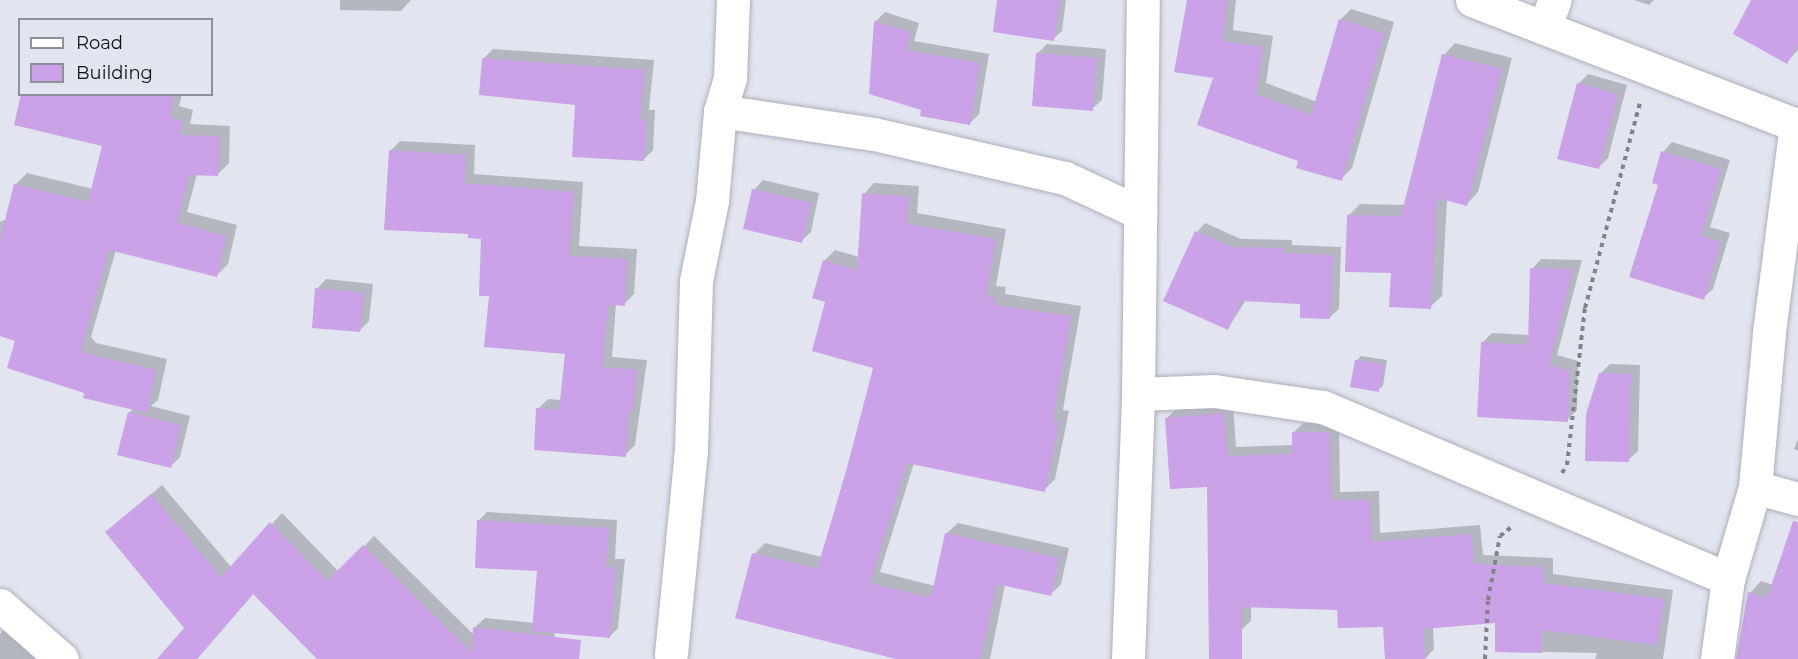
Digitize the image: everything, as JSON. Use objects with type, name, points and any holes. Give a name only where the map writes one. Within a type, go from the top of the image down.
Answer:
[{"type":"street","points":[[671,654],[691,450],[696,281],[712,201],[720,111],[730,78],[733,0]]},
{"type":"street","points":[[1128,659],[1138,394],[1143,0]]},
{"type":"street","points":[[1472,0],[1550,14],[1649,70],[1797,125],[1769,332],[1755,487],[1728,579],[1717,659]]},
{"type":"street","points":[[720,111],[874,134],[1065,178],[1140,213]]},
{"type":"street","points":[[1138,394],[1214,391],[1323,407],[1728,579]]},
{"type":"street","points":[[1755,487],[1798,499]]},
{"type":"street","points":[[0,605],[62,659]]},
{"type":"path","points":[[1485,659],[1488,600],[1500,536],[1544,500],[1567,465],[1585,308],[1649,70]]},
{"type":"building","points":[[997,0],[1060,0],[1054,41],[993,32]]},
{"type":"building","points":[[1187,0],[1227,0],[1223,41],[1263,47],[1256,94],[1311,115],[1339,19],[1384,33],[1342,181],[1296,168],[1298,161],[1197,125],[1213,78],[1174,72]]},
{"type":"building","points":[[1751,0],[1798,0],[1798,44],[1787,64],[1733,34]]},
{"type":"building","points":[[874,21],[911,32],[905,50],[980,63],[970,125],[920,116],[921,110],[869,94]]},
{"type":"building","points":[[1036,53],[1097,58],[1093,111],[1032,106]]},
{"type":"building","points":[[1442,54],[1502,69],[1467,206],[1437,198],[1431,309],[1389,307],[1391,273],[1345,272],[1347,215],[1401,216]]},
{"type":"building","points":[[482,58],[645,70],[640,119],[646,119],[644,161],[572,157],[575,105],[479,95]]},
{"type":"building","points":[[1577,83],[1618,94],[1599,169],[1557,159]]},
{"type":"building","points":[[21,96],[174,96],[169,117],[183,121],[179,135],[220,136],[218,176],[189,175],[177,223],[226,236],[217,277],[109,250],[81,349],[85,353],[156,370],[147,413],[83,398],[84,393],[7,368],[15,341],[0,336],[0,240],[14,184],[88,202],[102,146],[14,125]]},
{"type":"building","points":[[389,150],[466,155],[464,183],[574,192],[569,256],[627,259],[625,306],[608,305],[602,367],[637,370],[633,410],[629,410],[626,457],[534,450],[536,408],[559,410],[565,354],[484,347],[489,296],[479,296],[481,239],[468,238],[468,234],[384,230]]},
{"type":"building","points":[[1661,151],[1721,169],[1701,236],[1721,242],[1704,300],[1629,277],[1658,185],[1652,183]]},
{"type":"building","points":[[752,189],[811,203],[802,243],[743,229]]},
{"type":"building","points":[[862,193],[909,197],[907,224],[996,239],[986,296],[996,298],[995,305],[1071,316],[1053,421],[1059,422],[1045,492],[907,463],[870,583],[927,597],[932,593],[945,533],[1059,558],[1051,596],[997,584],[980,659],[896,659],[735,618],[752,553],[817,569],[846,472],[873,368],[812,351],[825,302],[812,298],[823,260],[857,270]]},
{"type":"building","points":[[1195,231],[1232,247],[1284,248],[1284,253],[1333,255],[1330,319],[1300,318],[1300,304],[1242,301],[1228,330],[1163,301]]},
{"type":"building","points":[[1530,268],[1573,269],[1549,365],[1570,371],[1568,422],[1477,417],[1481,342],[1528,345]]},
{"type":"building","points":[[315,288],[364,293],[360,332],[312,328]]},
{"type":"building","points":[[1355,360],[1384,364],[1379,392],[1350,387]]},
{"type":"building","points":[[1599,373],[1631,374],[1629,462],[1585,461],[1586,414]]},
{"type":"building","points":[[128,412],[181,425],[171,468],[117,455]]},
{"type":"building","points":[[1224,413],[1227,456],[1292,454],[1292,432],[1330,432],[1331,500],[1370,500],[1371,542],[1471,534],[1474,564],[1544,567],[1544,583],[1664,599],[1657,645],[1542,630],[1542,653],[1495,652],[1495,623],[1423,629],[1425,659],[1385,659],[1383,627],[1338,628],[1337,610],[1242,607],[1242,659],[1209,659],[1207,487],[1170,489],[1165,418]]},
{"type":"building","points":[[151,494],[221,577],[270,522],[327,581],[363,545],[472,653],[473,627],[581,640],[579,659],[317,659],[253,594],[197,659],[157,659],[184,628],[105,532]]},
{"type":"building","points":[[477,520],[609,528],[606,567],[616,567],[610,638],[532,631],[537,571],[475,568]]},
{"type":"building","points":[[1793,521],[1798,522],[1798,659],[1736,659],[1748,592],[1767,598]]}]
